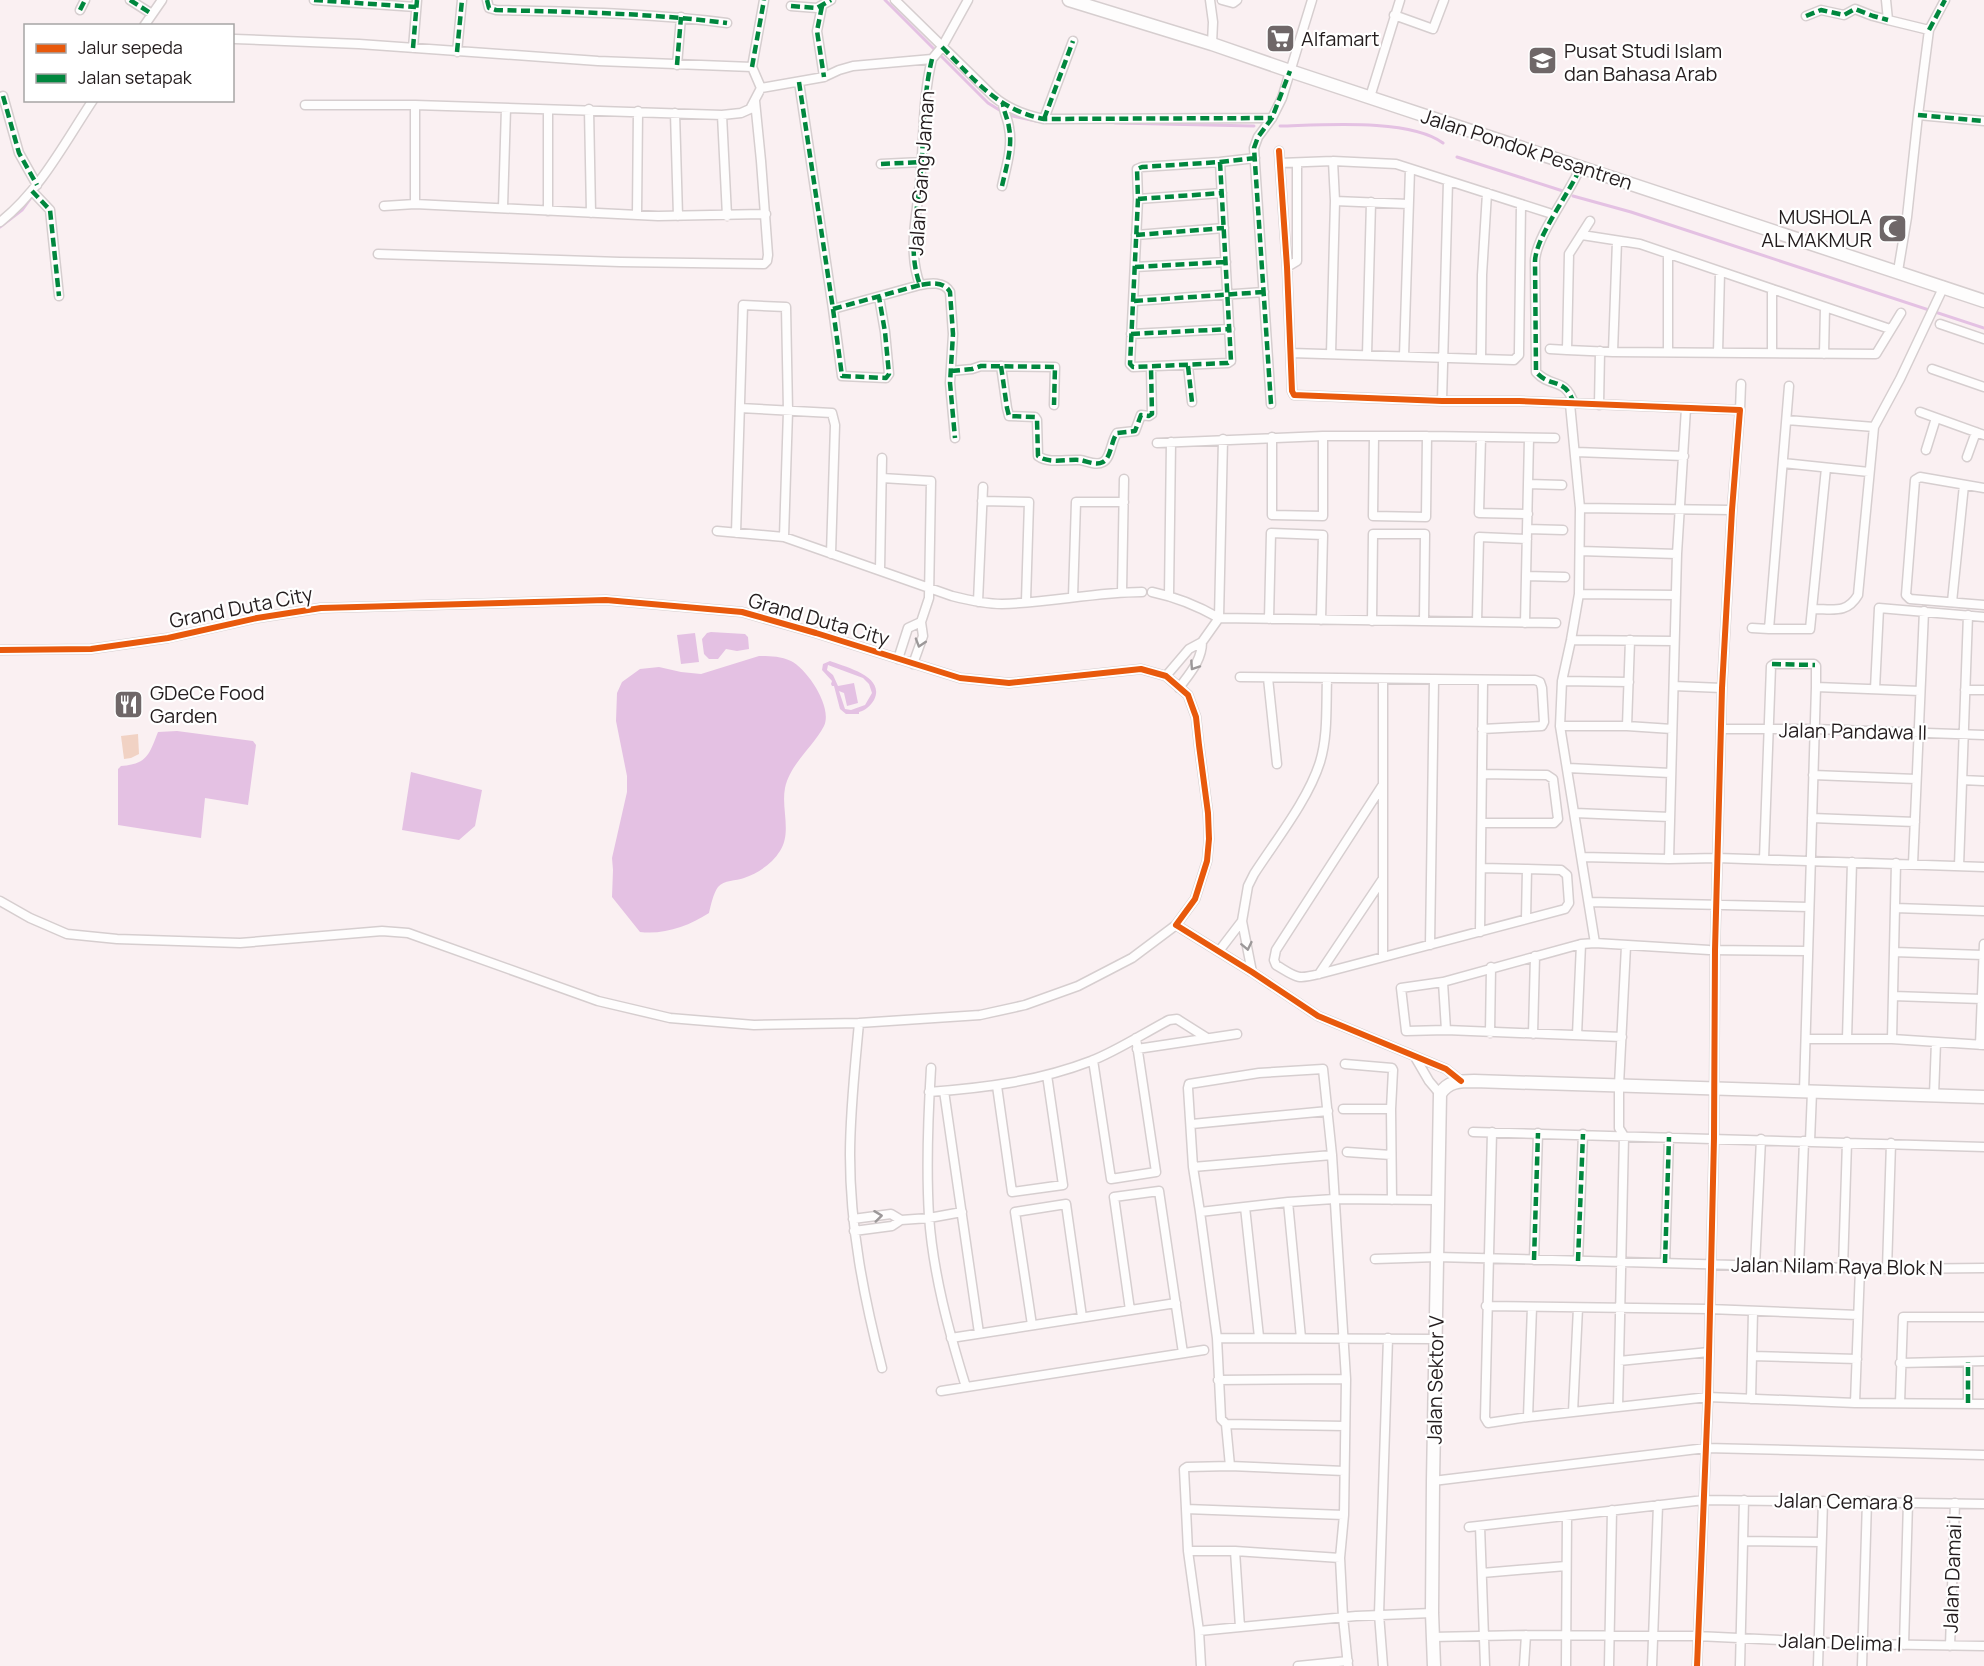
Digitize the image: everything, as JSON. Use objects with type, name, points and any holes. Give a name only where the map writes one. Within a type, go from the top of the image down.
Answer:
[{"type":"street","points":[[80,10],[86,0]]},
{"type":"street","points":[[125,0],[130,0],[152,14]]},
{"type":"street","points":[[145,24],[162,0]]},
{"type":"street","points":[[314,0],[416,3],[413,48]]},
{"type":"street","points":[[457,52],[462,0]]},
{"type":"street","points":[[487,0],[488,7],[496,10],[610,13],[681,17],[727,23]]},
{"type":"street","points":[[305,105],[589,109],[722,115],[745,112],[750,110],[761,88],[752,66],[764,0]]},
{"type":"street","points":[[791,6],[813,9],[831,0]]},
{"type":"street","points":[[895,0],[938,53],[1003,104],[1031,116],[1044,119],[1272,118]]},
{"type":"street","name":"Jalan Gang Jaman","points":[[955,438],[951,405],[953,334],[949,290],[943,285],[920,285],[915,272],[913,255],[926,93],[938,53],[968,0]]},
{"type":"street","name":"Jalan Pondok Pesantren","points":[[1069,0],[1212,44],[1984,301]]},
{"type":"street","points":[[1210,0],[1214,22],[1212,44]]},
{"type":"street","points":[[1222,0],[1233,3],[1238,0]]},
{"type":"street","points":[[1271,404],[1254,148],[1272,118],[1290,71],[1312,0]]},
{"type":"street","points":[[1370,97],[1400,0]]},
{"type":"street","points":[[1394,15],[1433,29],[1444,0]]},
{"type":"street","points":[[1886,0],[1888,20]]},
{"type":"street","points":[[1898,271],[1907,217],[1929,30],[1945,0]]},
{"type":"street","points":[[822,6],[816,27],[824,77]]},
{"type":"street","points":[[1806,16],[1821,10],[1844,15],[1854,9],[1929,30]]},
{"type":"street","points":[[676,65],[681,17]]},
{"type":"street","points":[[235,39],[676,65],[752,66]]},
{"type":"street","points":[[1044,119],[1073,41]]},
{"type":"street","points":[[761,88],[824,77],[853,66],[938,53]]},
{"type":"street","points":[[799,82],[842,376],[886,378],[890,374],[879,297]]},
{"type":"street","points":[[3,96],[19,153],[35,188],[50,210],[59,296]]},
{"type":"street","points":[[378,254],[760,264],[766,261],[768,255],[755,101]]},
{"type":"street","points":[[0,222],[35,188],[92,102]]},
{"type":"street","points":[[1002,186],[1008,158],[1010,129],[1003,104]]},
{"type":"street","points":[[415,105],[415,204]]},
{"type":"street","points":[[503,207],[506,108]]},
{"type":"street","points":[[589,109],[591,213]]},
{"type":"street","points":[[548,110],[548,211]]},
{"type":"street","points":[[637,214],[638,111]]},
{"type":"street","points":[[675,113],[678,216]]},
{"type":"street","points":[[722,115],[727,216]]},
{"type":"street","points":[[1918,115],[1984,121]]},
{"type":"street","points":[[1279,151],[1292,391],[1296,395],[1740,410]]},
{"type":"street","points":[[1220,162],[1232,358],[1230,362],[1134,368],[1131,366],[1131,334],[1138,199],[1137,169],[1255,158]]},
{"type":"street","points":[[881,164],[922,162]]},
{"type":"street","points":[[1331,354],[1335,201],[1333,162]]},
{"type":"street","points":[[1280,163],[1388,163],[1549,213]]},
{"type":"street","points":[[1287,267],[1297,261],[1297,163]]},
{"type":"street","points":[[1581,166],[1574,183],[1538,246],[1535,261],[1536,372],[1542,379],[1562,385],[1571,394],[1580,508],[1579,594],[1562,681],[1560,726],[1595,943]]},
{"type":"street","points":[[1404,356],[1410,169]]},
{"type":"street","points":[[1442,401],[1448,181]]},
{"type":"street","points":[[1138,199],[1222,193]]},
{"type":"street","points":[[1481,358],[1482,275],[1487,193]]},
{"type":"street","points":[[1335,201],[1408,204]]},
{"type":"street","points":[[1367,355],[1371,202]]},
{"type":"street","points":[[384,206],[415,204],[678,216],[766,214]]},
{"type":"street","points":[[1291,353],[1511,360],[1519,355],[1521,204]]},
{"type":"street","points":[[1567,350],[1568,258],[1590,221]]},
{"type":"street","points":[[1136,235],[1224,228]]},
{"type":"street","points":[[1582,235],[1640,244],[1890,329]]},
{"type":"street","points":[[1614,352],[1617,241]]},
{"type":"street","points":[[1668,254],[1668,352]]},
{"type":"street","points":[[1135,267],[1226,262]]},
{"type":"street","points":[[1718,353],[1720,272]]},
{"type":"street","points":[[833,309],[920,285]]},
{"type":"street","points":[[1813,609],[1845,608],[1852,605],[1858,595],[1874,427],[1900,379],[1944,286]]},
{"type":"street","points":[[1772,289],[1772,353]]},
{"type":"street","points":[[1134,302],[1264,292]]},
{"type":"street","points":[[736,533],[743,305],[786,307],[788,411],[784,537]]},
{"type":"street","points":[[1824,354],[1825,307]]},
{"type":"street","points":[[1550,349],[1874,357],[1901,313]]},
{"type":"street","points":[[1941,324],[1984,339]]},
{"type":"street","points":[[1131,334],[1230,329]]},
{"type":"street","points":[[1599,405],[1600,351]]},
{"type":"street","points":[[951,371],[981,366],[1054,367],[1054,405]]},
{"type":"street","points":[[1001,366],[1006,408],[1010,416],[1035,417],[1037,420],[1038,456],[1047,460],[1081,460],[1097,464],[1104,462],[1107,458],[1113,438],[1117,434],[1135,431],[1141,415],[1152,414],[1151,368]]},
{"type":"street","points":[[1188,366],[1192,402]]},
{"type":"street","points":[[1932,369],[1984,387]]},
{"type":"street","points":[[1697,1666],[1708,1397],[1714,1138],[1715,950],[1722,688],[1741,384]]},
{"type":"street","points":[[1769,629],[1789,386]]},
{"type":"street","points":[[740,408],[832,413],[836,425],[831,554]]},
{"type":"street","points":[[1669,859],[1677,554],[1686,408]]},
{"type":"street","points":[[1920,412],[1980,433],[1967,457]]},
{"type":"street","points":[[1926,450],[1936,417]]},
{"type":"street","points":[[1787,420],[1874,427]]},
{"type":"street","points":[[1272,437],[1272,515],[1323,516],[1323,436]]},
{"type":"street","points":[[1157,443],[1323,436],[1555,438]]},
{"type":"street","points":[[1374,436],[1373,516],[1426,517],[1427,436]]},
{"type":"street","points":[[1481,437],[1479,513],[1527,514]]},
{"type":"street","points":[[1525,623],[1529,438]]},
{"type":"street","points":[[1166,676],[1189,649],[1202,642],[1219,618],[1223,439]]},
{"type":"street","points":[[1169,596],[1172,442]]},
{"type":"street","points":[[1576,452],[1684,456]]},
{"type":"street","points":[[880,570],[882,458]]},
{"type":"street","points":[[1783,462],[1869,472]]},
{"type":"street","points":[[1752,628],[1809,630],[1826,468]]},
{"type":"street","points":[[1984,488],[1920,477],[1915,482],[1906,595],[1910,599],[1984,605]]},
{"type":"street","points":[[882,478],[931,481],[929,598],[921,622],[923,636],[913,664]]},
{"type":"street","points":[[1122,592],[1124,479]]},
{"type":"street","points":[[1528,484],[1562,485]]},
{"type":"street","points":[[1952,603],[1964,485]]},
{"type":"street","points":[[978,602],[983,487]]},
{"type":"street","points":[[982,501],[1029,502],[1026,601]]},
{"type":"street","points":[[1073,597],[1076,502],[1124,502]]},
{"type":"street","points":[[1580,508],[1732,510]]},
{"type":"street","points":[[1477,622],[1479,537],[1563,530]]},
{"type":"street","points":[[717,531],[784,537],[952,596],[978,602],[1002,604],[1122,592],[1147,592],[1169,596],[1200,607],[1219,618],[1556,623]]},
{"type":"street","points":[[1269,619],[1271,533],[1323,534],[1321,620]]},
{"type":"street","points":[[1372,621],[1373,534],[1425,534],[1424,621]]},
{"type":"street","points":[[1580,551],[1677,554]]},
{"type":"street","points":[[1526,576],[1565,577]]},
{"type":"street","points":[[1579,594],[1676,595]]},
{"type":"street","name":"Grand Duta City","points":[[0,650],[91,649],[168,638],[258,618],[321,608],[606,600],[742,612],[960,678],[1009,683],[1141,669],[1166,676],[1188,695],[1196,717],[1209,839],[1207,861],[1195,898],[1176,925],[1132,958],[1078,986],[1025,1005],[980,1015],[859,1023],[754,1025],[670,1018],[598,1001],[408,933],[382,931],[240,943],[117,939],[67,934],[30,918],[0,901]]},
{"type":"street","points":[[1875,689],[1878,610],[1881,608],[1984,617]]},
{"type":"street","points":[[1913,864],[1924,611]]},
{"type":"street","points":[[1959,866],[1968,615]]},
{"type":"street","points":[[898,659],[908,628],[921,622]]},
{"type":"street","points":[[1571,640],[1674,641]]},
{"type":"street","points":[[1627,726],[1630,640]]},
{"type":"street","points":[[1179,687],[1198,661],[1202,653],[1202,642]]},
{"type":"street","points":[[1764,859],[1772,664],[1815,664],[1806,1039],[1807,1141],[1799,1267]]},
{"type":"street","points":[[1240,677],[1535,680],[1540,682],[1544,722],[1538,727],[1482,729]]},
{"type":"street","points":[[1268,678],[1277,764]]},
{"type":"street","points":[[1252,972],[1242,921],[1248,886],[1304,797],[1320,762],[1327,679]]},
{"type":"street","points":[[1383,680],[1383,957]]},
{"type":"street","points":[[1431,945],[1434,680]]},
{"type":"street","points":[[1480,932],[1483,680]]},
{"type":"street","points":[[1562,681],[1629,682]]},
{"type":"street","points":[[1674,686],[1722,688]]},
{"type":"street","points":[[1816,687],[1920,691]]},
{"type":"street","points":[[1965,690],[1984,690]]},
{"type":"street","points":[[1560,726],[1672,729]]},
{"type":"street","name":"Jalan Pandawa II","points":[[1722,729],[1814,729],[1984,735]]},
{"type":"street","points":[[1568,768],[1670,773]]},
{"type":"street","points":[[1482,774],[1547,775],[1553,779],[1558,819],[1554,824],[1482,823]]},
{"type":"street","points":[[1813,775],[1916,779]]},
{"type":"street","points":[[1962,780],[1984,781]]},
{"type":"street","points":[[1382,786],[1276,950],[1274,960],[1276,965],[1300,979],[1565,909],[1569,903],[1567,875],[1561,870],[1481,868]]},
{"type":"street","points":[[1575,813],[1670,817]]},
{"type":"street","points":[[1812,818],[1915,822]]},
{"type":"street","points":[[1582,857],[1810,860],[1984,867]]},
{"type":"street","points":[[1847,1039],[1852,862]]},
{"type":"street","points":[[1892,1039],[1896,863]]},
{"type":"street","points":[[1526,919],[1527,869]]},
{"type":"street","points":[[1319,974],[1382,880]]},
{"type":"street","points":[[1589,902],[1809,907]]},
{"type":"street","points":[[1895,908],[1984,911]]},
{"type":"street","points":[[1219,951],[1242,921]]},
{"type":"street","points":[[1176,925],[1318,1016],[1446,1070],[1461,1081]]},
{"type":"street","points":[[1622,1037],[1446,1030],[1406,1031],[1401,988],[1443,982],[1581,944],[1715,950],[1808,951]]},
{"type":"street","points":[[1577,1035],[1581,944]]},
{"type":"street","points":[[1806,1039],[1892,1039],[1982,1045],[1984,944]]},
{"type":"street","points":[[1618,1407],[1624,1136],[1619,1128],[1626,945]]},
{"type":"street","points":[[1894,952],[1983,955]]},
{"type":"street","points":[[1533,1034],[1535,956]]},
{"type":"street","points":[[1490,1033],[1491,967]]},
{"type":"street","points":[[1443,982],[1446,1030]]},
{"type":"street","points":[[1893,996],[1982,999]]},
{"type":"street","points":[[929,1092],[997,1086],[1047,1075],[1093,1060],[1169,1020],[1177,1019],[1208,1038]]},
{"type":"street","points":[[859,1023],[850,1146],[853,1219],[866,1307],[882,1368]]},
{"type":"street","points":[[1137,1049],[1238,1034]]},
{"type":"street","points":[[1093,1060],[1111,1179],[1156,1172],[1136,1038]]},
{"type":"street","points":[[1934,1095],[1936,1042]]},
{"type":"street","points":[[1414,1057],[1440,1094],[1447,1086],[1461,1081],[1984,1096]]},
{"type":"street","points":[[1345,1064],[1392,1068],[1394,1071],[1391,1109],[1392,1200]]},
{"type":"street","points":[[931,1068],[929,1218],[951,1338],[966,1387]]},
{"type":"street","points":[[1230,1466],[1226,1424],[1221,1419],[1217,1338],[1193,1167],[1188,1088],[1189,1084],[1322,1068],[1350,1338],[1346,1379],[1341,1558],[1348,1616],[1348,1663],[1298,1666]]},
{"type":"street","points":[[997,1086],[1012,1192],[1063,1185],[1047,1075]]},
{"type":"street","points":[[944,1091],[980,1333]]},
{"type":"street","name":"Jalan Sektor V","points":[[1434,1666],[1432,1637],[1433,1481],[1440,1094]]},
{"type":"street","points":[[1343,1108],[1391,1109]]},
{"type":"street","points":[[1192,1124],[1328,1111]]},
{"type":"street","points":[[1473,1132],[1984,1147]]},
{"type":"street","points":[[1492,1132],[1485,1420],[1490,1424],[1528,1417],[1708,1397],[1855,1403],[1984,1404]]},
{"type":"street","points":[[1534,1260],[1538,1133]]},
{"type":"street","points":[[1578,1261],[1583,1134]]},
{"type":"street","points":[[1665,1263],[1669,1137]]},
{"type":"street","points":[[1755,1266],[1761,1139]]},
{"type":"street","points":[[1843,1268],[1847,1142]]},
{"type":"street","points":[[1887,1269],[1891,1143]]},
{"type":"street","points":[[1347,1152],[1391,1155]]},
{"type":"street","points":[[1193,1167],[1332,1155]]},
{"type":"street","points":[[1130,1310],[1114,1197],[1159,1191],[1183,1353]]},
{"type":"street","points":[[1200,1212],[1334,1199],[1438,1200]]},
{"type":"street","points":[[1288,1202],[1301,1338]]},
{"type":"street","points":[[1032,1325],[1015,1212],[1066,1204],[1082,1317]]},
{"type":"street","points":[[1245,1207],[1260,1337]]},
{"type":"street","points":[[854,1230],[892,1226],[900,1220],[962,1212]]},
{"type":"street","points":[[853,1219],[891,1215],[900,1220]]},
{"type":"street","name":"Jalan Nilam Raya Blok N","points":[[1376,1259],[1437,1257],[1860,1269],[1984,1268]]},
{"type":"street","points":[[1855,1403],[1860,1269]]},
{"type":"street","points":[[951,1338],[1176,1303]]},
{"type":"street","points":[[1486,1306],[1709,1309],[1858,1315]]},
{"type":"street","points":[[1528,1417],[1532,1307]]},
{"type":"street","points":[[1573,1412],[1578,1308]]},
{"type":"street","points":[[1751,1399],[1753,1311]]},
{"type":"street","points":[[1900,1403],[1903,1317],[1984,1317]]},
{"type":"street","points":[[1217,1338],[1435,1339]]},
{"type":"street","points":[[1383,1666],[1379,1614],[1388,1338]]},
{"type":"street","points":[[940,1391],[1204,1350]]},
{"type":"street","points":[[1619,1361],[1709,1352]]},
{"type":"street","points":[[1752,1356],[1857,1359]]},
{"type":"street","points":[[1900,1363],[1984,1361]]},
{"type":"street","points":[[1968,1362],[1968,1404]]},
{"type":"street","points":[[1218,1380],[1346,1379]]},
{"type":"street","points":[[1226,1424],[1345,1426]]},
{"type":"street","points":[[1433,1481],[1706,1448],[1984,1455]]},
{"type":"street","points":[[1200,1666],[1199,1631],[1188,1551],[1185,1468],[1230,1466],[1344,1471]]},
{"type":"street","name":"Jalan Cemara 8","points":[[1469,1527],[1704,1500],[1984,1504]]},
{"type":"street","points":[[1740,1666],[1744,1500]]},
{"type":"street","points":[[1818,1666],[1823,1501]]},
{"type":"street","points":[[1862,1666],[1867,1501]]},
{"type":"street","points":[[1904,1645],[1908,1502]]},
{"type":"street","name":"Jalan Damai I","points":[[1950,1646],[1955,1503]]},
{"type":"street","points":[[1652,1666],[1658,1505]]},
{"type":"street","points":[[1186,1509],[1344,1515]]},
{"type":"street","points":[[1609,1666],[1612,1510]]},
{"type":"street","points":[[1566,1666],[1567,1516]]},
{"type":"street","points":[[1480,1526],[1485,1666]]},
{"type":"street","points":[[1743,1541],[1821,1542]]},
{"type":"street","points":[[1188,1551],[1235,1551],[1341,1558]]},
{"type":"street","points":[[1235,1551],[1240,1627]]},
{"type":"street","points":[[1482,1573],[1566,1566]]},
{"type":"street","points":[[1199,1631],[1348,1616],[1432,1613]]},
{"type":"street","points":[[1524,1666],[1526,1635]]},
{"type":"street","name":"Jalan Delima I","points":[[1432,1637],[1697,1636],[1863,1644],[1984,1646]]},
{"type":"shaded area","points":[[711,632],[745,634],[748,637],[749,649],[737,651],[726,649],[718,659],[709,659],[704,654],[702,639]]},
{"type":"shaded area","points":[[695,633],[699,662],[681,664],[677,635]]},
{"type":"shaded area","points":[[759,656],[783,658],[797,665],[817,689],[822,699],[826,718],[824,726],[788,779],[784,796],[786,828],[780,851],[769,864],[759,871],[744,878],[723,883],[718,887],[709,913],[676,928],[649,933],[640,932],[612,897],[612,858],[627,792],[627,776],[616,721],[617,693],[622,682],[640,669],[659,667],[701,674]]},
{"type":"shaded area","points":[[830,661],[854,670],[869,679],[876,692],[871,704],[859,714],[846,714],[840,709],[832,681],[822,670],[823,664]],"holes":[[[828,665],[863,678],[869,684],[872,693],[865,705],[851,710],[845,709],[839,691],[844,693],[847,706],[858,703],[854,683],[838,686],[833,675],[827,670]]]},
{"type":"shaded area","points":[[177,731],[253,741],[256,745],[248,805],[205,798],[201,838],[118,825],[118,769],[146,757],[158,732]]},
{"type":"shaded area","points":[[138,734],[139,754],[124,759],[121,736]]},
{"type":"shaded area","points":[[411,772],[482,790],[475,826],[459,840],[402,830]]},
{"type":"waterway","points":[[885,0],[988,103],[1001,111]]},
{"type":"waterway","points":[[1008,115],[1036,121]]},
{"type":"waterway","points":[[1115,123],[1254,126]]},
{"type":"waterway","points":[[1280,126],[1341,124],[1388,126],[1428,135],[1443,143]]},
{"type":"waterway","points":[[1457,157],[1566,192]]},
{"type":"waterway","points":[[1573,196],[1631,212],[1984,328]]},
{"type":"waterway","points":[[0,227],[22,210],[30,199]]},
{"type":"marked path","points":[[80,10],[85,0]]},
{"type":"marked path","points":[[130,0],[152,14]]},
{"type":"marked path","points":[[314,0],[416,7]]},
{"type":"marked path","points":[[413,48],[417,0]]},
{"type":"marked path","points":[[457,52],[462,0]]},
{"type":"marked path","points":[[487,0],[489,8],[496,10],[640,15],[727,23]]},
{"type":"marked path","points":[[752,67],[764,0]]},
{"type":"marked path","points":[[791,6],[817,8],[831,0]]},
{"type":"marked path","points":[[1929,30],[1945,0]]},
{"type":"marked path","points":[[822,6],[817,31],[824,77]]},
{"type":"marked path","points":[[1806,16],[1821,10],[1844,15],[1855,9],[1888,20]]},
{"type":"marked path","points":[[677,65],[681,17]]},
{"type":"marked path","points":[[1044,119],[1073,41]]},
{"type":"marked path","points":[[942,47],[987,92],[1027,115],[1044,119],[1272,118]]},
{"type":"marked path","points":[[932,59],[925,101],[920,185],[914,228],[914,256],[920,285],[941,284],[950,292],[953,334],[950,383],[955,438]]},
{"type":"marked path","points":[[1271,404],[1254,148],[1258,137],[1272,118],[1290,71]]},
{"type":"marked path","points":[[799,82],[833,309],[920,285]]},
{"type":"marked path","points":[[3,96],[19,153],[37,185]]},
{"type":"marked path","points":[[1002,186],[1010,142],[1003,104]]},
{"type":"marked path","points":[[1918,115],[1984,121]]},
{"type":"marked path","points":[[1220,162],[1255,158]]},
{"type":"marked path","points":[[881,164],[922,162]]},
{"type":"marked path","points":[[1220,162],[1231,361],[1228,363],[1133,367],[1130,364],[1138,199],[1137,169],[1220,162]]},
{"type":"marked path","points":[[1574,404],[1562,386],[1547,380],[1536,372],[1535,261],[1541,239],[1581,166]]},
{"type":"marked path","points":[[32,191],[50,210],[59,296]]},
{"type":"marked path","points":[[1138,199],[1222,193]]},
{"type":"marked path","points":[[1136,235],[1224,228]]},
{"type":"marked path","points":[[1135,267],[1226,262]]},
{"type":"marked path","points":[[1134,301],[1264,292]]},
{"type":"marked path","points":[[833,309],[842,376],[886,378],[889,374],[879,297]]},
{"type":"marked path","points":[[1131,334],[1230,329]]},
{"type":"marked path","points":[[951,371],[981,366],[1055,367],[1054,405]]},
{"type":"marked path","points":[[1001,366],[1009,416],[1035,417],[1037,420],[1038,456],[1047,460],[1080,460],[1097,464],[1108,457],[1117,433],[1135,431],[1141,415],[1152,414],[1151,368]]},
{"type":"marked path","points":[[1188,366],[1192,402]]},
{"type":"marked path","points":[[1772,664],[1815,665]]},
{"type":"marked path","points":[[1534,1260],[1538,1133]]},
{"type":"marked path","points":[[1578,1261],[1583,1134]]},
{"type":"marked path","points":[[1665,1263],[1669,1137]]},
{"type":"marked path","points":[[1968,1362],[1968,1403]]},
{"type":"cycle path","points":[[1279,151],[1294,395],[1740,410],[1722,688],[1715,950],[1714,1138],[1708,1398],[1697,1666]]},
{"type":"cycle path","points":[[0,650],[91,649],[168,638],[257,618],[321,608],[606,600],[742,612],[960,678],[1009,683],[1141,669],[1166,676],[1188,695],[1196,717],[1208,813],[1207,861],[1195,899],[1176,925],[1318,1016],[1446,1069],[1461,1081]]},
{"type":"place","name":"Alfamart","points":[[1280,38]]},
{"type":"place","name":"Pusat Studi Islam dan Bahasa Arab","points":[[1543,61]]},
{"type":"place","name":"MUSHOLA AL MAKMUR","points":[[1893,228]]},
{"type":"place","name":"GDeCe Food Garden","points":[[129,704]]}]
